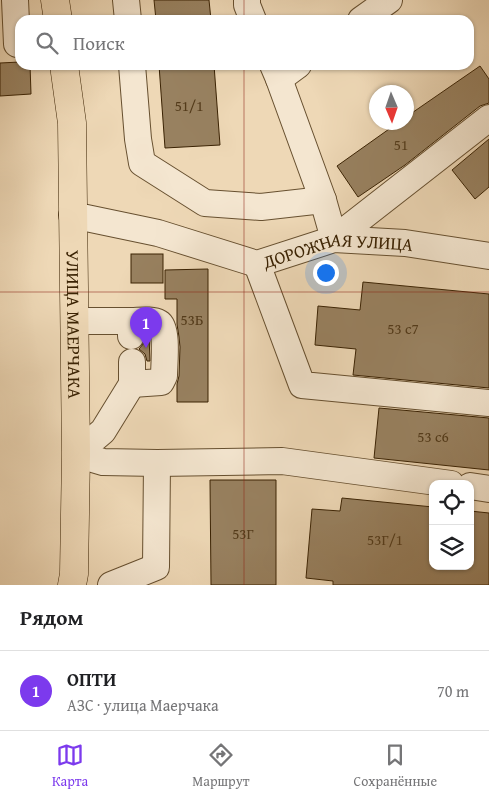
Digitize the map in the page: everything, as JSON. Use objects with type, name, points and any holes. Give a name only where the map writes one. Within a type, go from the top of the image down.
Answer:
[{"type":"main road","points":[[55,0],[57,15]]},
{"type":"main road","name":"УЛИЦА МАЕРЧАКА","points":[[65,70],[72,123],[76,454],[72,585]]},
{"type":"street","points":[[12,44],[16,0]]},
{"type":"street","points":[[126,0],[128,15]]},
{"type":"street","points":[[246,0],[251,15]]},
{"type":"street","points":[[368,15],[389,0]]},
{"type":"street","points":[[132,70],[138,139],[142,163],[205,203],[261,207],[322,200]]},
{"type":"street","points":[[283,70],[334,239],[489,118]]},
{"type":"street","name":"ДОРОЖНАЯ УЛИЦА","points":[[72,215],[158,233],[257,264],[334,239],[405,243],[489,256]]},
{"type":"street","points":[[257,264],[302,385],[489,403]]},
{"type":"street","points":[[74,321],[132,329],[157,322],[163,326],[164,334],[164,376],[161,382],[132,373],[103,430],[76,454]]},
{"type":"street","points":[[76,454],[103,462],[282,461],[429,481]]},
{"type":"street","points":[[111,585],[163,576],[157,463]]},
{"type":"street","points":[[474,487],[489,489]]},
{"type":"building","points":[[154,0],[209,0],[210,15],[156,15]]},
{"type":"building","points":[[15,62],[15,70],[30,70],[31,94],[0,96],[0,63]]},
{"type":"building","points":[[480,66],[489,79],[489,103],[480,106],[405,165],[358,197],[337,166],[388,130],[414,130],[414,111]]},
{"type":"building","points":[[159,70],[214,70],[220,145],[165,148]]},
{"type":"building","points":[[489,139],[489,187],[475,199],[452,170]]},
{"type":"building","points":[[131,254],[163,254],[163,283],[131,283]]},
{"type":"building","points":[[208,269],[208,402],[177,402],[180,347],[177,324],[177,299],[165,299],[165,270]]},
{"type":"building","points":[[363,282],[489,294],[489,388],[353,375],[356,349],[315,345],[318,306],[360,310]]},
{"type":"building","points":[[146,336],[149,336],[150,361],[147,361],[145,354],[139,349],[144,343]]},
{"type":"building","points":[[379,408],[489,418],[489,470],[374,458]]},
{"type":"building","points":[[210,480],[276,480],[276,585],[211,585]]},
{"type":"building","points":[[342,498],[429,507],[429,570],[474,570],[474,511],[489,513],[489,585],[333,585],[333,581],[306,578],[312,509],[340,511]]},
{"type":"place","name":"ОПТИ","points":[[146,348]]}]
